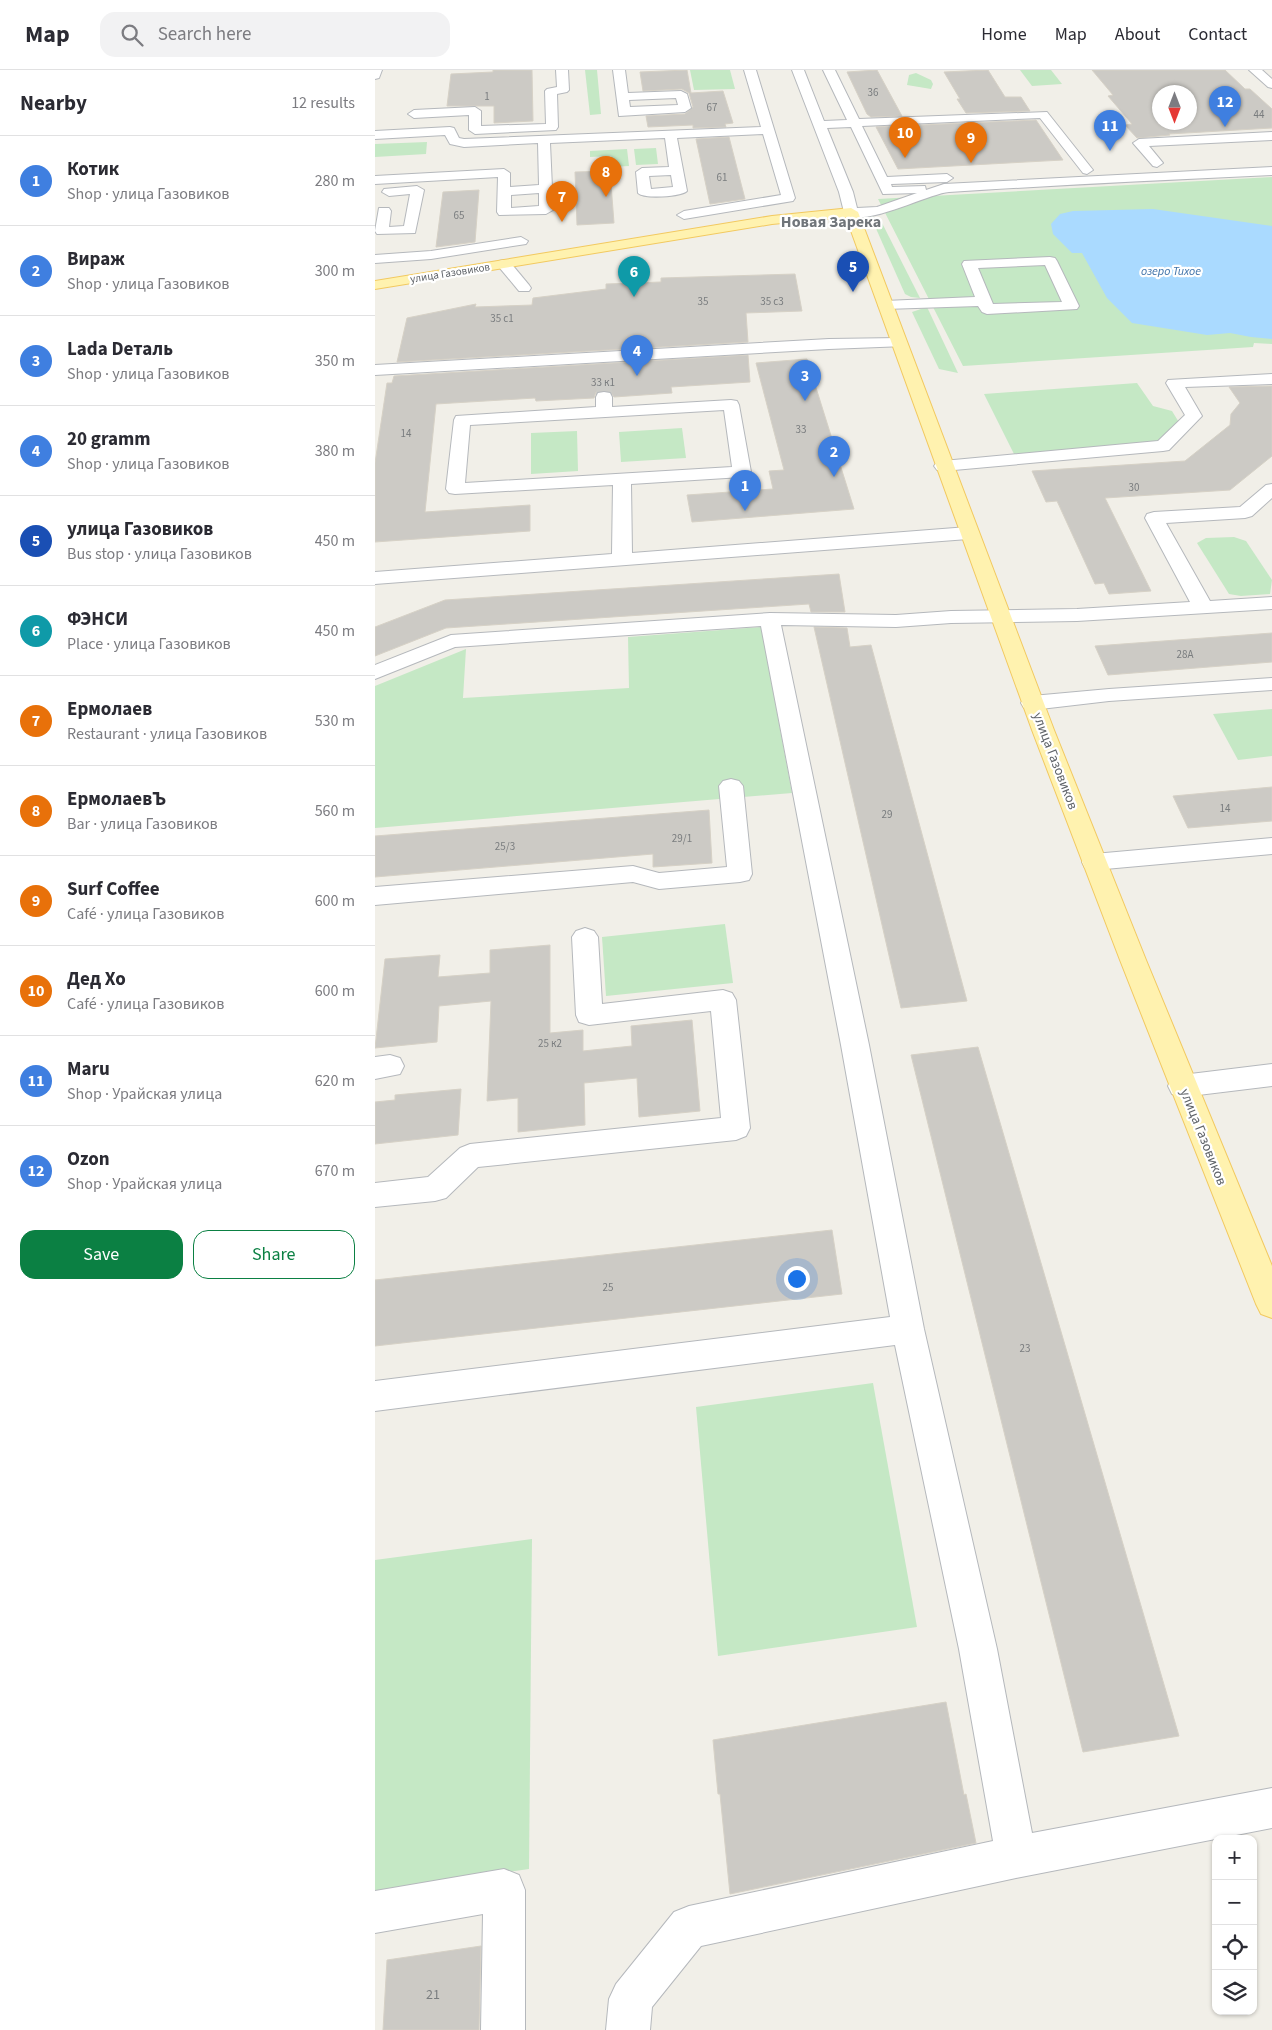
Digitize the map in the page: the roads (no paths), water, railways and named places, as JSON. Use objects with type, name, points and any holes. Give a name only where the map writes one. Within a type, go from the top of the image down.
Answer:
[{"type":"main road","name":"улица Газовиков","points":[[375,285],[772,220],[851,212],[999,616],[1182,1086],[1272,1304]]},
{"type":"street","points":[[375,76],[376,70]]},
{"type":"street","points":[[375,135],[552,126],[551,90],[563,90],[562,70]]},
{"type":"street","points":[[619,70],[625,111]]},
{"type":"street","points":[[684,215],[788,198],[749,70]]},
{"type":"street","name":"улица Газовиков","points":[[798,70],[846,192],[851,212]]},
{"type":"street","points":[[829,70],[888,191],[1272,171]]},
{"type":"street","points":[[1255,70],[1270,81]]},
{"type":"street","points":[[612,136],[614,123],[625,111],[685,108],[681,94],[623,97]]},
{"type":"street","points":[[403,114],[475,111],[475,130]]},
{"type":"street","points":[[820,124],[1043,114],[1087,170]]},
{"type":"street","points":[[450,131],[454,141],[464,142],[768,130]]},
{"type":"street","points":[[670,133],[677,170]]},
{"type":"street","points":[[883,181],[1150,166],[1162,163],[1139,143],[1272,136]]},
{"type":"street","points":[[375,180],[504,174],[504,212],[545,210],[544,140]]},
{"type":"street","points":[[851,212],[878,210],[944,188]]},
{"type":"street","points":[[504,191],[545,189]]},
{"type":"street","points":[[375,192],[417,190],[414,209],[410,230],[382,231],[379,211],[414,209]]},
{"type":"street","points":[[375,259],[431,255],[521,241]]},
{"type":"street","points":[[1051,261],[1072,306],[987,309],[984,302],[969,264],[1051,261]]},
{"type":"street","points":[[504,264],[524,288]]},
{"type":"street","points":[[885,305],[984,302]]},
{"type":"street","points":[[375,370],[605,365],[829,344],[899,343]]},
{"type":"street","points":[[943,466],[1163,446],[1194,416],[1174,384],[1272,378]]},
{"type":"street","points":[[604,405],[731,405],[742,472],[622,479],[455,489],[462,420],[604,405]]},
{"type":"street","points":[[622,479],[622,559]]},
{"type":"street","points":[[1203,607],[1153,518],[1245,512],[1272,489]]},
{"type":"street","points":[[375,578],[968,533]]},
{"type":"street","points":[[375,672],[451,642],[770,619],[896,621],[999,616],[1077,616],[1272,604]]},
{"type":"street","points":[[770,619],[855,1044],[908,1329],[978,1649],[1016,1858]]},
{"type":"street","points":[[1033,703],[1109,695],[1272,684]]},
{"type":"street","points":[[375,896],[633,874],[659,881],[741,874],[731,786]]},
{"type":"street","points":[[1094,862],[1272,846]]},
{"type":"street","points":[[375,1195],[435,1189],[470,1156],[736,1128],[723,1000],[589,1015],[585,937]]},
{"type":"street","points":[[1182,1086],[1272,1075]]},
{"type":"street","points":[[375,1396],[908,1329]]},
{"type":"street","points":[[627,2030],[631,1999],[689,1927],[1016,1858],[1272,1808]]},
{"type":"street","points":[[375,1912],[504,1890],[503,2030]]},
{"type":"water","name":"озеро Тихое","points":[[1153,209],[1272,226],[1272,339],[1230,333],[1207,335],[1132,323],[1107,298],[1082,253],[1072,253],[1053,234],[1051,224],[1060,214],[1073,211]]},
{"type":"tunnel","points":[[604,397],[605,373]]},
{"type":"place","name":"Ozon","points":[[1225,127]]},
{"type":"place","name":"Maru","points":[[1110,151]]},
{"type":"place","name":"Дед Хо","points":[[905,158]]},
{"type":"place","name":"Surf Coffee","points":[[971,163]]},
{"type":"place","name":"ЕрмолаевЪ","points":[[606,197]]},
{"type":"place","name":"Ермолаев","points":[[562,222]]},
{"type":"place","name":"улица Газовиков","points":[[853,292]]},
{"type":"place","name":"ФЭНСИ","points":[[634,297]]},
{"type":"place","name":"20 gramm","points":[[637,376]]},
{"type":"place","name":"Lada Dеталь","points":[[805,401]]},
{"type":"place","name":"Вираж","points":[[834,477]]},
{"type":"place","name":"Котик","points":[[745,511]]},
{"type":"district","name":"Новая Зарека","points":[[831,222]]}]
